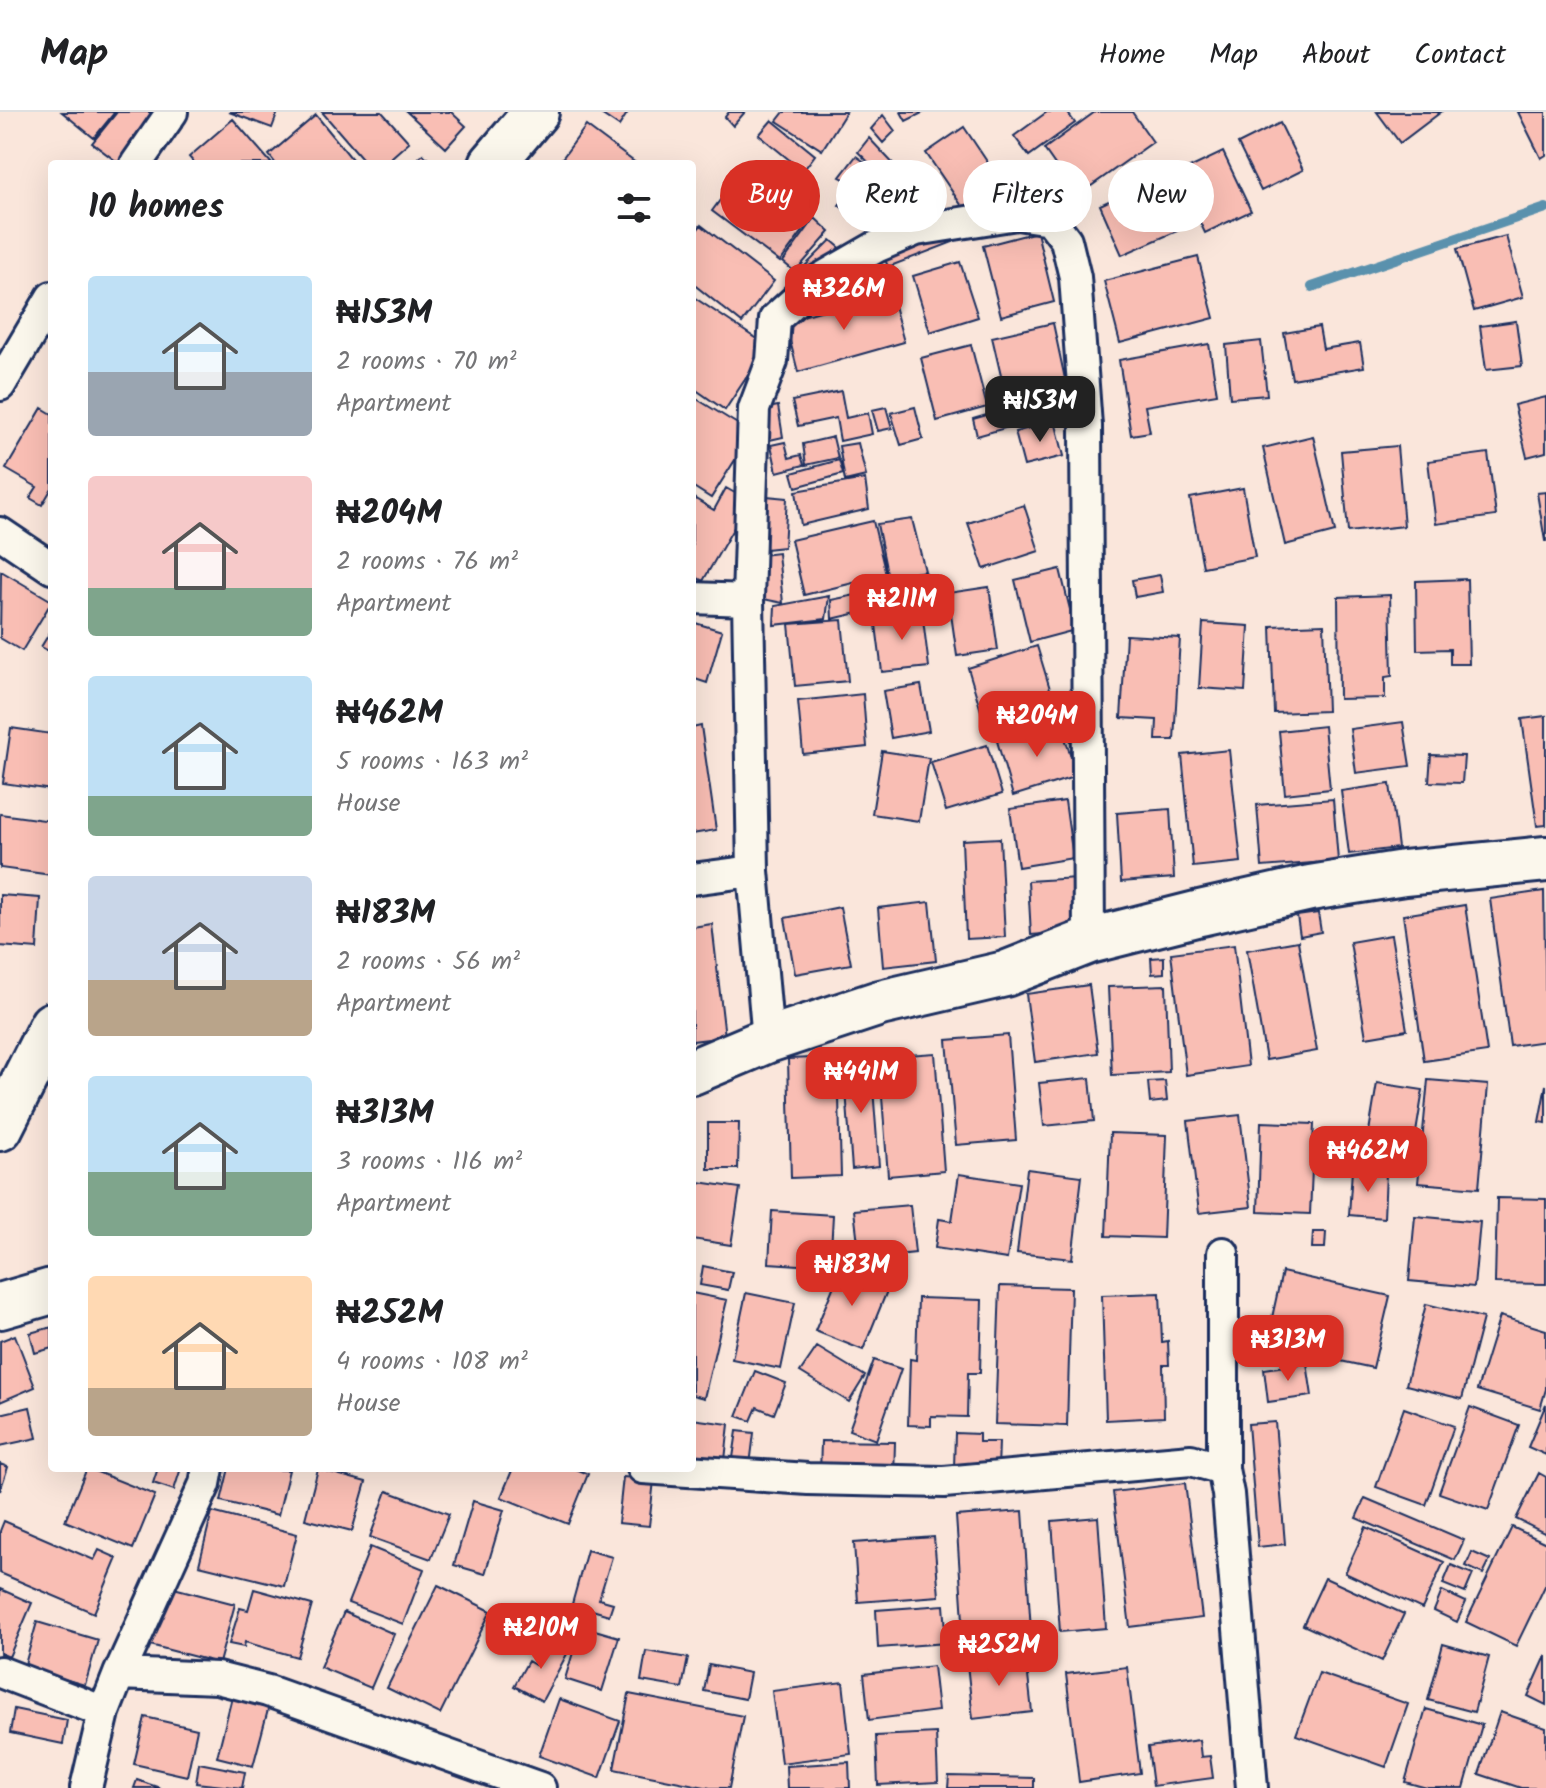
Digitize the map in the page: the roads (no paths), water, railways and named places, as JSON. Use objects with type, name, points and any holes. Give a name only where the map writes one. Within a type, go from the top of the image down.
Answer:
[{"type":"street","points":[[139,160],[172,112]]},
{"type":"street","points":[[495,160],[536,112]]},
{"type":"street","points":[[768,1040],[753,871],[748,600],[754,409],[772,361],[775,319],[817,281],[876,247],[916,230],[1017,214],[1050,219],[1066,240],[1075,277],[1086,426],[1089,941]]},
{"type":"street","points":[[0,385],[48,304]]},
{"type":"street","points":[[0,533],[48,565]]},
{"type":"street","points":[[696,598],[748,600]]},
{"type":"street","points":[[696,1070],[768,1040],[880,1003],[1005,974],[1089,941],[1310,888],[1404,873],[1546,859]]},
{"type":"street","points":[[696,878],[753,871]]},
{"type":"street","points":[[0,1128],[48,1033]]},
{"type":"street","points":[[1223,1253],[1223,1469],[1228,1494],[1252,1788]]},
{"type":"street","points":[[0,1306],[48,1292]]},
{"type":"street","points":[[696,1472],[808,1479],[944,1482],[1191,1460],[1223,1469]]},
{"type":"street","points":[[86,1788],[104,1712],[205,1484],[207,1472]]},
{"type":"street","points":[[0,1672],[104,1712]]},
{"type":"street","points":[[119,1674],[217,1678],[268,1691],[540,1788]]},
{"type":"waterway","points":[[1312,287],[1546,208]]}]
